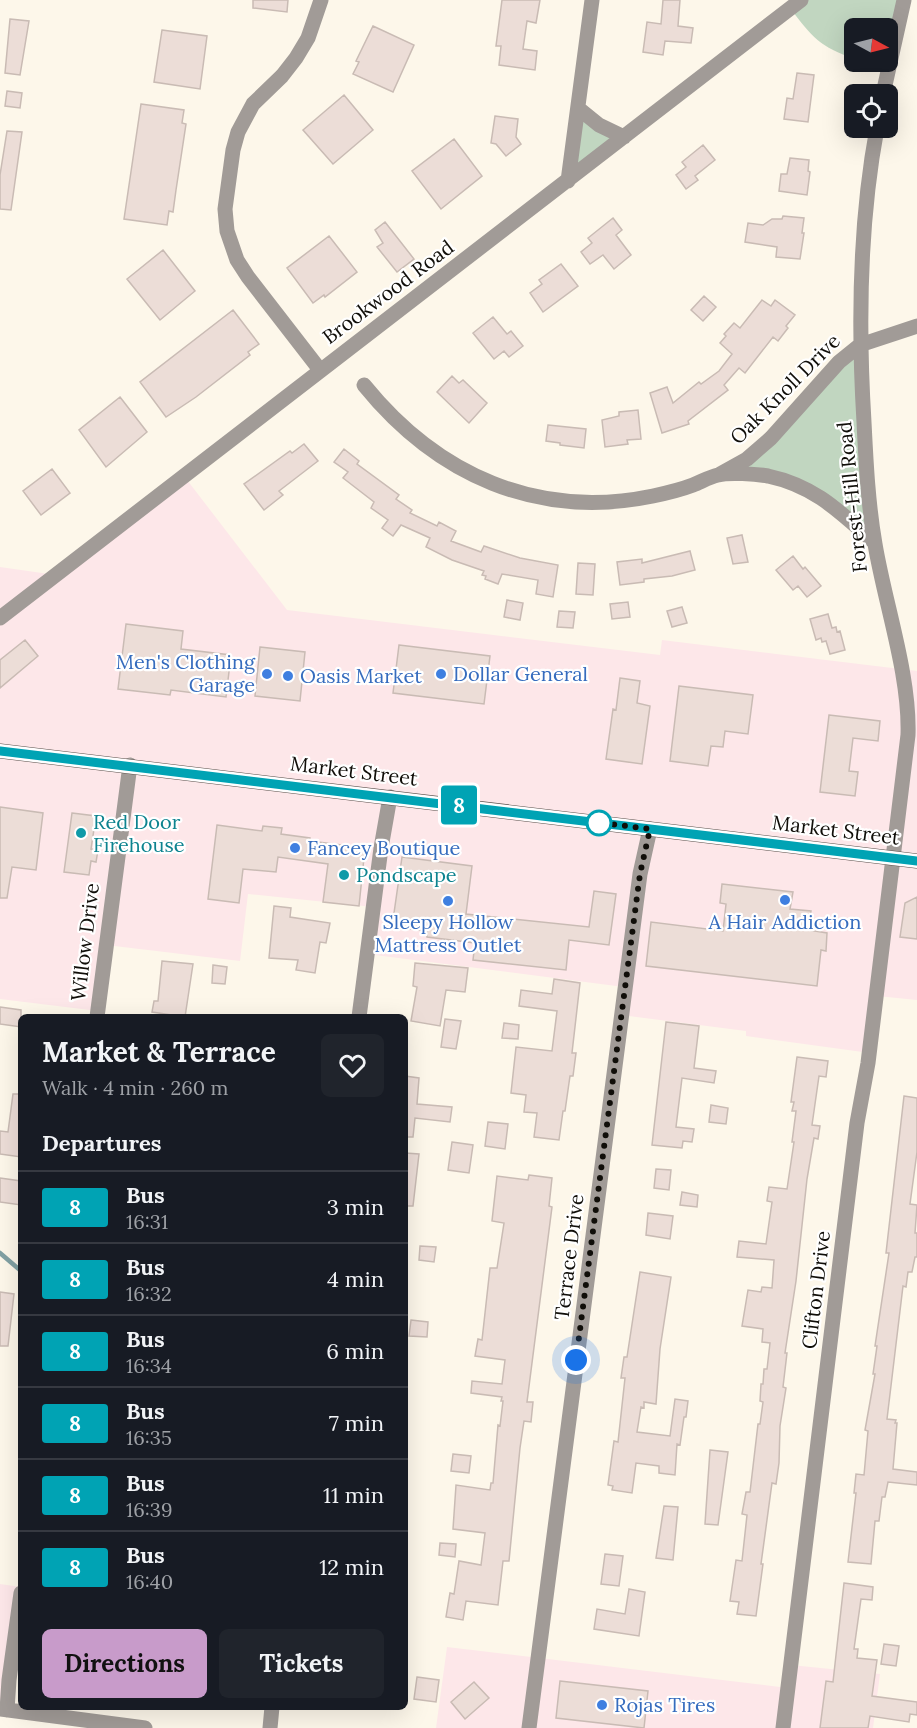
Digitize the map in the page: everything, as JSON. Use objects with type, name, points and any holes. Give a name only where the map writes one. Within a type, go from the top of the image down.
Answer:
[{"type":"main road","name":"Market Street","points":[[0,751],[917,861]]},
{"type":"street","points":[[320,370],[237,260],[227,231],[225,209],[226,192],[238,132],[253,104],[282,76],[296,58],[308,38],[321,0]]},
{"type":"street","points":[[568,181],[592,0]]},
{"type":"street","name":"Brookwood Road","points":[[0,618],[801,0]]},
{"type":"street","points":[[885,84],[903,0]]},
{"type":"street","points":[[578,108],[599,125],[624,137]]},
{"type":"street","name":"Forest-Hill Road","points":[[876,138],[865,223],[860,345],[866,457],[874,542],[907,699],[908,719],[893,858]]},
{"type":"street","name":"Oak Knoll Drive","points":[[364,385],[398,423],[436,454],[484,480],[532,496],[584,502],[630,500],[667,493],[719,474],[747,459],[771,438],[839,362],[860,345],[917,326]]},
{"type":"street","name":"Oak Knoll Drive","points":[[719,474],[765,476],[801,486],[831,504],[874,542]]},
{"type":"street","name":"Willow Drive","points":[[97,1014],[130,765]]},
{"type":"street","points":[[359,1014],[390,797]]},
{"type":"street","name":"Terrace Drive","points":[[529,1728],[637,895],[650,829]]},
{"type":"street","name":"Clifton Drive","points":[[783,1728],[854,1147],[868,1063],[893,858]]},
{"type":"street","points":[[18,1614],[4,1710],[145,1728]]},
{"type":"street","points":[[270,1728],[272,1710]]},
{"type":"shaded area","points":[[184,476],[287,610],[660,655],[662,640],[917,671],[917,1000],[877,996],[870,1053],[746,1036],[746,1031],[621,1015],[624,987],[367,954],[373,907],[248,894],[240,961],[106,945],[98,1011],[0,999],[0,567],[56,575]]},
{"type":"shaded area","points":[[0,1584],[18,1587],[18,1604],[0,1709]]},
{"type":"shaded area","points":[[447,1647],[788,1688],[791,1665],[880,1674],[873,1728],[436,1728]]},
{"type":"green space","points":[[801,0],[904,0],[898,25],[898,18],[844,18],[844,54],[833,50],[811,34],[790,8]]},
{"type":"green space","points":[[578,108],[624,137],[568,181]]},
{"type":"green space","points":[[860,345],[874,542],[801,486],[719,474],[747,459]]},
{"type":"building","points":[[253,0],[288,0],[287,12],[253,8]]},
{"type":"building","points":[[502,0],[540,0],[536,23],[527,21],[523,49],[537,51],[535,70],[499,65],[501,46],[496,46]]},
{"type":"building","points":[[663,0],[680,0],[678,26],[693,28],[691,43],[665,41],[663,55],[643,52],[647,22],[661,24]]},
{"type":"building","points":[[10,19],[29,21],[20,75],[5,73]]},
{"type":"building","points":[[373,26],[414,45],[393,92],[353,74],[359,62],[356,61]]},
{"type":"building","points":[[162,30],[207,36],[200,89],[154,82]]},
{"type":"building","points":[[797,73],[814,75],[808,122],[784,119],[787,98],[793,99]]},
{"type":"building","points":[[7,91],[22,93],[20,108],[5,106]]},
{"type":"building","points":[[344,95],[373,130],[333,164],[303,130]]},
{"type":"building","points":[[141,104],[184,110],[182,123],[186,124],[173,212],[169,211],[167,225],[124,219]]},
{"type":"building","points":[[495,116],[518,119],[516,137],[521,144],[506,156],[496,144],[491,143]]},
{"type":"building","points":[[7,131],[22,132],[11,210],[0,209],[0,175]]},
{"type":"building","points":[[454,139],[482,176],[441,209],[412,171]]},
{"type":"building","points":[[703,145],[715,160],[695,176],[698,180],[686,189],[676,175],[686,167],[682,162]]},
{"type":"building","points":[[790,158],[809,160],[807,195],[779,191],[781,174],[787,174]]},
{"type":"building","points":[[783,216],[804,218],[800,259],[776,257],[777,247],[745,242],[748,223],[763,225],[772,219],[782,219]]},
{"type":"building","points":[[613,218],[622,230],[616,235],[631,255],[614,269],[603,255],[590,264],[581,252],[592,243],[588,238]]},
{"type":"building","points":[[385,222],[414,259],[397,272],[377,247],[383,243],[375,230]]},
{"type":"building","points":[[329,236],[357,272],[325,297],[324,295],[313,303],[287,268]]},
{"type":"building","points":[[163,250],[195,291],[160,320],[127,279]]},
{"type":"building","points":[[561,264],[578,286],[543,312],[530,293],[542,284],[539,280]]},
{"type":"building","points":[[704,296],[716,307],[703,321],[691,310]]},
{"type":"building","points":[[762,300],[771,306],[775,300],[795,315],[786,326],[788,328],[778,341],[773,337],[745,373],[739,368],[724,385],[728,390],[688,421],[689,424],[662,433],[650,393],[667,387],[673,403],[699,382],[701,384],[719,371],[732,354],[720,343],[726,336],[724,334],[734,323],[740,328]]},
{"type":"building","points":[[233,310],[259,344],[248,352],[250,355],[166,417],[140,382]]},
{"type":"building","points":[[493,317],[507,334],[511,331],[523,346],[509,357],[504,351],[494,359],[473,333]]},
{"type":"building","points":[[452,376],[459,383],[463,380],[487,403],[469,423],[437,392]]},
{"type":"building","points":[[120,397],[147,432],[106,467],[79,430]]},
{"type":"building","points":[[638,410],[641,439],[627,440],[628,444],[605,447],[602,420],[619,416],[619,412]]},
{"type":"building","points":[[548,425],[586,429],[584,448],[546,441]]},
{"type":"building","points":[[304,444],[318,461],[279,491],[283,495],[264,510],[244,484],[290,451],[292,453]]},
{"type":"building","points":[[344,449],[359,461],[357,464],[399,495],[396,499],[412,510],[410,513],[437,526],[439,522],[456,531],[451,541],[481,552],[484,546],[520,558],[558,565],[553,597],[536,594],[538,580],[502,574],[498,584],[485,579],[486,576],[482,575],[484,571],[452,560],[426,547],[430,538],[401,525],[393,536],[382,528],[388,520],[371,508],[374,502],[343,478],[348,472],[334,462]]},
{"type":"building","points":[[52,469],[70,493],[41,515],[23,491]]},
{"type":"building","points":[[742,535],[748,562],[733,564],[727,538]]},
{"type":"building","points":[[690,551],[695,570],[620,585],[617,562],[642,559],[642,563]]},
{"type":"building","points":[[793,556],[821,586],[807,597],[798,586],[793,590],[776,570]]},
{"type":"building","points":[[578,563],[595,564],[593,595],[576,594]]},
{"type":"building","points":[[507,600],[523,603],[520,620],[504,617]]},
{"type":"building","points":[[628,602],[630,617],[612,619],[610,604]]},
{"type":"building","points":[[682,607],[687,623],[672,627],[667,611]]},
{"type":"building","points":[[559,611],[575,612],[573,628],[557,627]]},
{"type":"building","points":[[828,614],[832,628],[836,627],[837,632],[840,631],[845,650],[830,654],[826,641],[822,642],[821,638],[816,640],[810,619]]},
{"type":"building","points":[[126,624],[183,631],[181,649],[231,655],[226,697],[171,690],[170,695],[118,689]]},
{"type":"building","points":[[25,640],[38,656],[0,688],[0,660]]},
{"type":"building","name":"Dollar General","points":[[399,645],[490,656],[484,704],[393,693]]},
{"type":"building","points":[[260,647],[305,652],[300,701],[255,696]]},
{"type":"building","points":[[620,678],[640,681],[637,703],[650,706],[642,764],[606,759]]},
{"type":"building","points":[[679,686],[753,695],[748,734],[725,731],[723,747],[711,746],[708,766],[670,761]]},
{"type":"building","points":[[829,715],[880,721],[878,741],[853,738],[849,771],[858,772],[855,796],[820,792]]},
{"type":"building","points":[[0,807],[43,813],[36,870],[12,867],[7,898],[0,898]]},
{"type":"building","name":"Red Door Firehouse","points":[[72,813],[96,816],[91,849],[98,850],[96,862],[91,861],[89,875],[64,872]]},
{"type":"building","points":[[217,825],[262,831],[263,826],[282,828],[281,834],[310,838],[310,841],[365,848],[359,906],[323,902],[328,864],[278,857],[276,872],[243,869],[239,903],[208,899]]},
{"type":"building","points":[[402,857],[472,866],[466,914],[589,927],[594,891],[616,894],[609,945],[569,940],[566,970],[473,960],[475,943],[427,937],[427,931],[392,927]]},
{"type":"building","points":[[722,884],[793,892],[790,909],[811,911],[808,930],[827,933],[826,951],[821,950],[817,986],[646,966],[651,922],[723,931],[726,904],[720,903]]},
{"type":"building","points":[[917,897],[917,939],[900,937],[905,903]]},
{"type":"building","points":[[274,906],[291,908],[290,917],[330,923],[326,943],[320,942],[315,973],[296,970],[298,960],[269,958]]},
{"type":"building","points":[[162,961],[193,964],[185,1014],[152,1012],[154,1001],[158,1001]]},
{"type":"building","points":[[415,963],[468,968],[465,992],[446,990],[440,1026],[411,1021],[417,987],[413,986]]},
{"type":"building","points":[[213,965],[227,967],[225,984],[212,983]]},
{"type":"building","points":[[554,979],[580,983],[572,1053],[576,1053],[573,1076],[570,1076],[559,1140],[534,1137],[537,1113],[524,1112],[526,1095],[511,1093],[516,1047],[552,1051],[557,1011],[519,1006],[521,990],[552,994]]},
{"type":"building","points":[[0,1007],[21,1010],[21,1014],[18,1014],[18,1027],[0,1024]]},
{"type":"building","points":[[445,1019],[461,1021],[456,1049],[441,1047]]},
{"type":"building","points":[[666,1022],[699,1026],[694,1068],[716,1071],[714,1083],[682,1078],[676,1127],[694,1129],[692,1142],[683,1141],[682,1148],[652,1145]]},
{"type":"building","points":[[504,1023],[519,1025],[518,1039],[502,1038]]},
{"type":"building","points":[[797,1057],[828,1061],[826,1077],[819,1076],[812,1125],[820,1126],[818,1139],[814,1138],[807,1179],[796,1281],[785,1353],[787,1353],[783,1387],[786,1388],[780,1426],[779,1463],[776,1484],[772,1483],[756,1616],[737,1614],[739,1602],[730,1601],[736,1560],[742,1561],[747,1515],[742,1514],[746,1492],[750,1492],[758,1424],[760,1424],[763,1402],[760,1401],[761,1384],[763,1384],[764,1369],[767,1369],[770,1343],[762,1342],[763,1329],[742,1326],[748,1290],[761,1292],[762,1287],[772,1288],[774,1260],[737,1257],[739,1241],[766,1244],[772,1202],[767,1201],[769,1187],[787,1189],[794,1142],[792,1142],[796,1111],[792,1111],[794,1102],[791,1102]]},
{"type":"building","points":[[408,1076],[419,1078],[417,1104],[452,1107],[450,1122],[415,1118],[413,1137],[408,1137]]},
{"type":"building","points":[[13,1094],[18,1094],[18,1157],[0,1154],[0,1131],[8,1132]]},
{"type":"building","points":[[904,1096],[917,1098],[917,1152],[910,1204],[917,1205],[915,1233],[917,1233],[917,1257],[915,1257],[912,1272],[908,1272],[906,1287],[903,1286],[887,1419],[896,1420],[895,1423],[897,1423],[893,1469],[917,1472],[917,1485],[888,1482],[885,1497],[882,1497],[879,1521],[875,1521],[871,1564],[848,1562],[856,1474],[864,1475],[868,1431],[865,1430],[875,1374],[873,1374],[877,1346],[875,1346],[889,1253],[886,1253]]},
{"type":"building","points":[[711,1105],[728,1108],[726,1124],[709,1122]]},
{"type":"building","points":[[488,1122],[508,1124],[505,1149],[485,1146]]},
{"type":"building","points":[[452,1142],[473,1145],[469,1173],[448,1170]]},
{"type":"building","points":[[408,1153],[419,1154],[413,1206],[408,1206]]},
{"type":"building","points":[[656,1169],[671,1170],[669,1190],[654,1188]]},
{"type":"building","points":[[529,1175],[552,1178],[549,1206],[552,1207],[527,1402],[533,1402],[531,1422],[524,1421],[509,1561],[503,1561],[498,1605],[466,1601],[463,1620],[446,1617],[450,1593],[454,1594],[459,1561],[481,1565],[485,1533],[453,1529],[456,1485],[490,1490],[491,1483],[493,1483],[498,1425],[500,1426],[503,1401],[501,1401],[502,1397],[471,1393],[472,1381],[502,1384],[505,1360],[475,1356],[478,1339],[482,1340],[490,1268],[497,1268],[504,1223],[492,1221],[497,1176],[528,1180]]},
{"type":"building","points":[[0,1178],[18,1181],[18,1205],[0,1202]]},
{"type":"building","points":[[682,1192],[698,1195],[697,1207],[680,1205]]},
{"type":"building","points":[[648,1213],[673,1216],[670,1239],[646,1235]]},
{"type":"building","points":[[420,1246],[436,1247],[434,1262],[419,1260]]},
{"type":"building","points":[[640,1272],[671,1277],[660,1349],[656,1404],[644,1402],[637,1432],[670,1436],[675,1399],[688,1401],[680,1445],[677,1444],[675,1475],[659,1473],[659,1466],[636,1463],[632,1493],[612,1490],[613,1486],[608,1485],[614,1441],[618,1442],[625,1378],[621,1378],[624,1357],[627,1357]]},
{"type":"building","points":[[0,1292],[14,1294],[8,1346],[0,1346]]},
{"type":"building","points":[[411,1320],[428,1322],[427,1337],[409,1336]]},
{"type":"building","points":[[710,1450],[728,1452],[718,1525],[705,1524]]},
{"type":"building","points":[[453,1454],[471,1456],[469,1473],[451,1471]]},
{"type":"building","points":[[664,1506],[678,1507],[673,1560],[656,1558]]},
{"type":"building","points":[[440,1543],[456,1544],[455,1557],[439,1555]]},
{"type":"building","points":[[605,1554],[623,1556],[619,1586],[601,1584]]},
{"type":"building","points":[[844,1583],[873,1587],[872,1600],[861,1599],[854,1649],[858,1649],[857,1658],[877,1660],[872,1696],[917,1702],[917,1715],[910,1714],[909,1722],[870,1716],[868,1728],[820,1728],[826,1681],[833,1682]]},
{"type":"building","points":[[629,1589],[645,1592],[639,1636],[594,1629],[597,1609],[625,1614]]},
{"type":"building","points":[[884,1644],[899,1646],[896,1666],[881,1664]]},
{"type":"building","points":[[417,1677],[439,1680],[436,1702],[414,1699]]},
{"type":"building","name":"Rojas Tires","points":[[560,1681],[648,1691],[644,1728],[556,1718]]},
{"type":"building","points":[[474,1682],[489,1698],[465,1719],[451,1702]]},
{"type":"waterway","points":[[0,1253],[18,1268]]},
{"type":"bus line","name":"8","points":[[0,751],[917,861]]},
{"type":"place","name":"Men's Clothing Garage","points":[[267,674]]},
{"type":"place","name":"Dollar General","points":[[441,674]]},
{"type":"place","name":"Oasis Market","points":[[288,676]]},
{"type":"place","name":"Red Door Firehouse","points":[[81,833]]},
{"type":"place","name":"Fancey Boutique","points":[[295,848]]},
{"type":"place","name":"Pondscape","points":[[344,875]]},
{"type":"place","name":"A Hair Addiction","points":[[785,900]]},
{"type":"place","name":"Sleepy Hollow Mattress Outlet","points":[[448,901]]},
{"type":"place","name":"Rojas Tires","points":[[602,1705]]},
{"type":"route","points":[[576,1360],[640,874],[650,829],[594,822],[599,823]]}]
